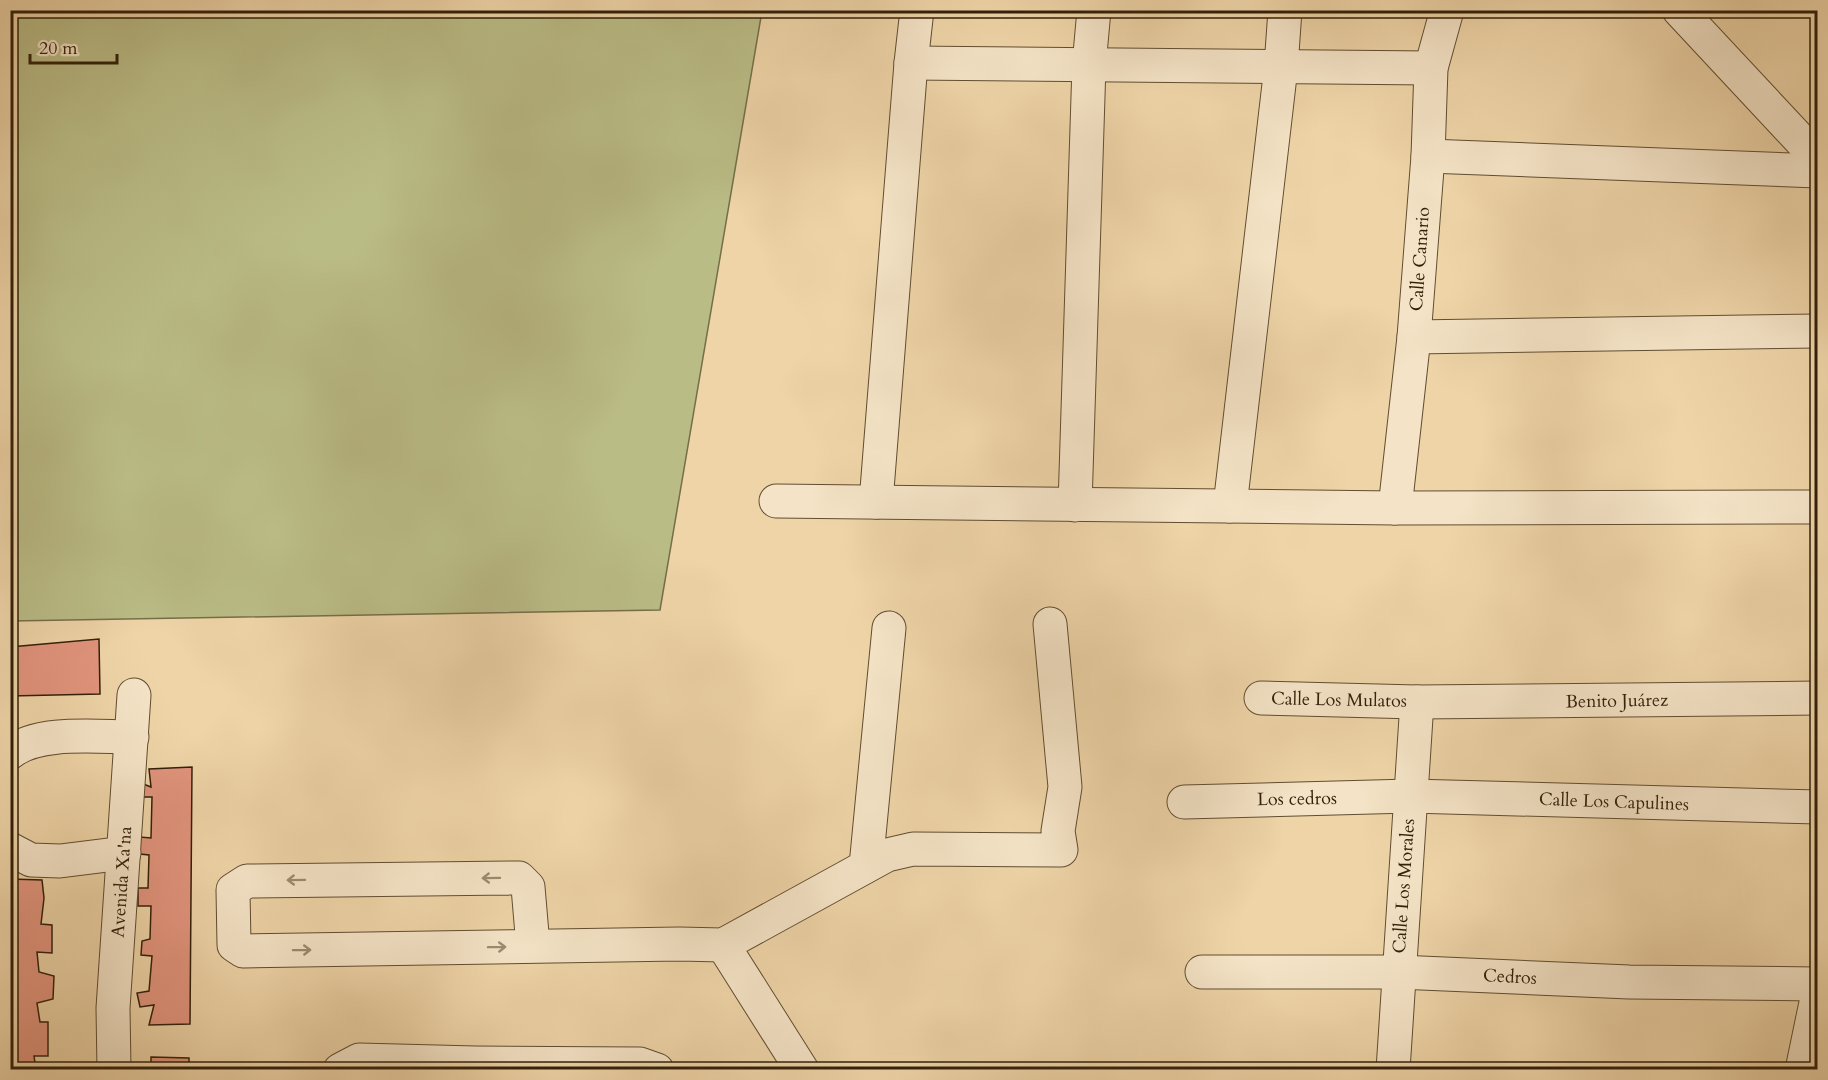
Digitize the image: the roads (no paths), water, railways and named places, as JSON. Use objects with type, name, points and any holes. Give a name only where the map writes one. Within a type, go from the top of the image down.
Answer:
[{"type":"street","points":[[876,502],[917,10]]},
{"type":"street","points":[[1075,505],[1089,65],[1094,10]]},
{"type":"street","points":[[1230,506],[1281,67],[1285,10]]},
{"type":"street","name":"Calle Canario","points":[[1395,508],[1414,337],[1428,156],[1431,68],[1447,10]]},
{"type":"street","points":[[1683,12],[1818,159]]},
{"type":"street","points":[[911,63],[1431,68]]},
{"type":"street","points":[[1428,156],[1818,171]]},
{"type":"street","points":[[1414,337],[1818,331]]},
{"type":"street","points":[[776,501],[1395,508],[1818,507]]},
{"type":"street","points":[[533,946],[528,887],[519,878],[247,881],[233,890],[234,945],[243,951],[723,945],[887,855],[913,849],[1060,850],[1058,831],[1065,787],[1050,624]]},
{"type":"street","points":[[866,866],[889,628]]},
{"type":"street","name":"Avenida Xa'na","points":[[114,1070],[113,1008],[134,695]]},
{"type":"street","name":"Calle Los Mulatos","points":[[1261,698],[1417,702]]},
{"type":"street","name":"Benito Juárez","points":[[1417,702],[1818,698]]},
{"type":"street","name":"Calle Los Morales","points":[[1393,1070],[1417,702]]},
{"type":"street","points":[[10,753],[20,745],[42,738],[132,737]]},
{"type":"street","name":"Los cedros","points":[[1184,802],[1410,796]]},
{"type":"street","name":"Calle Los Capulines","points":[[1410,796],[1818,807]]},
{"type":"street","points":[[10,849],[31,860],[41,861],[60,861],[124,853]]},
{"type":"street","points":[[723,945],[802,1070]]},
{"type":"street","name":"Cedros","points":[[1202,972],[1398,972],[1629,982],[1818,984]]},
{"type":"street","points":[[1808,1056],[1818,993]]},
{"type":"street","points":[[340,1070],[359,1060],[475,1066],[640,1064],[657,1070]]}]
